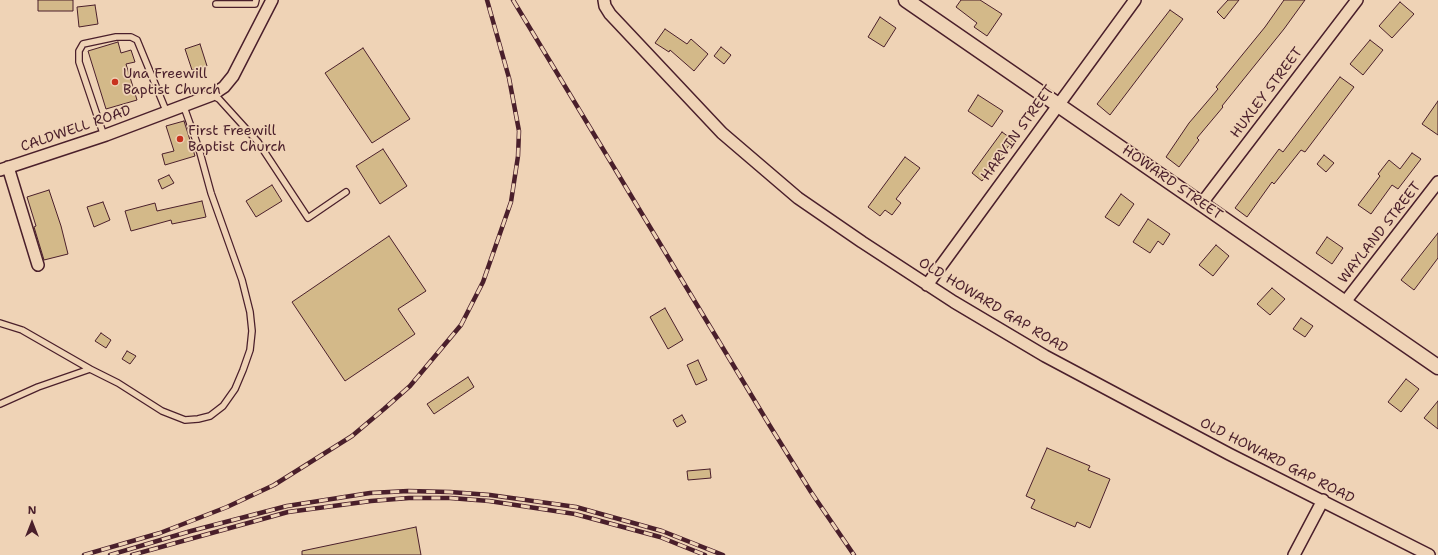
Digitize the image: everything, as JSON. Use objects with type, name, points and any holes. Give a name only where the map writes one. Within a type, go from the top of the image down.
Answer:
[{"type":"street","name":"CALDWELL ROAD","points":[[4,169],[104,136],[184,107],[212,95],[224,87],[234,76],[272,0]]},
{"type":"street","name":"OLD HOWARD GAP ROAD","points":[[604,0],[610,14],[696,107],[758,165],[798,198],[927,285],[1045,356],[1136,405],[1429,555]]},
{"type":"street","name":"HOWARD STREET","points":[[906,0],[1438,367]]},
{"type":"street","name":"HARVIN STREET","points":[[927,285],[1135,0]]},
{"type":"street","name":"HUXLEY STREET","points":[[1202,203],[1357,0]]},
{"type":"street","points":[[4,169],[38,265]]},
{"type":"street","name":"WAYLAND STREET","points":[[1345,302],[1438,182]]},
{"type":"street","points":[[1294,555],[1323,500]]},
{"type":"lane","points":[[216,4],[255,4],[256,0]]},
{"type":"lane","points":[[104,136],[79,62],[79,51],[84,44],[116,37],[131,37],[137,40],[167,113]]},
{"type":"lane","points":[[212,95],[219,99],[258,142],[308,218],[346,192]]},
{"type":"lane","points":[[0,323],[22,330],[90,369],[118,383],[162,411],[185,420],[210,416],[223,406],[234,389],[250,350],[252,331],[250,312],[242,280],[211,193],[199,149],[184,107]]},
{"type":"lane","points":[[0,404],[38,386],[90,369]]},
{"type":"building","points":[[38,0],[73,0],[73,11],[38,11]]},
{"type":"building","points":[[961,0],[980,0],[1002,14],[987,36],[974,27],[977,23],[956,7]]},
{"type":"building","points":[[1228,0],[1239,0],[1224,19],[1217,12]]},
{"type":"building","points":[[1284,0],[1305,0],[1284,29],[1222,106],[1223,107],[1197,138],[1199,140],[1179,167],[1166,157],[1189,123],[1218,89],[1216,87],[1265,27]]},
{"type":"building","points":[[1400,2],[1414,14],[1392,38],[1379,26]]},
{"type":"building","points":[[95,5],[98,24],[79,27],[77,7]]},
{"type":"building","points":[[1170,10],[1183,19],[1110,115],[1097,104]]},
{"type":"building","points":[[880,17],[896,28],[884,47],[868,37]]},
{"type":"building","points":[[665,29],[687,44],[691,39],[708,54],[694,71],[670,50],[669,52],[655,43]]},
{"type":"building","points":[[1370,40],[1383,50],[1363,75],[1350,64]]},
{"type":"building","name":"Una Freewill Baptist Church","points":[[118,42],[121,53],[131,50],[135,62],[126,64],[137,100],[106,109],[88,51]]},
{"type":"building","points":[[200,44],[207,66],[192,70],[185,49]]},
{"type":"building","points":[[721,47],[731,55],[724,64],[714,56]]},
{"type":"building","points":[[363,48],[410,119],[372,143],[325,73]]},
{"type":"building","points":[[1340,77],[1354,87],[1305,152],[1301,150],[1274,184],[1272,182],[1247,217],[1235,208],[1279,149],[1283,152]]},
{"type":"building","points":[[978,95],[1003,111],[992,127],[968,111]]},
{"type":"building","points":[[1438,101],[1438,135],[1422,124]]},
{"type":"building","name":"First Freewill Baptist Church","points":[[184,121],[195,156],[165,165],[162,154],[174,151],[166,126]]},
{"type":"building","points":[[1002,132],[1013,140],[982,181],[972,173]]},
{"type":"building","points":[[383,149],[407,186],[380,204],[356,166]]},
{"type":"building","points":[[1412,153],[1421,159],[1398,189],[1392,185],[1371,214],[1358,205],[1380,176],[1378,174],[1389,160],[1400,169]]},
{"type":"building","points":[[1324,155],[1334,163],[1326,172],[1317,164]]},
{"type":"building","points":[[905,157],[920,168],[896,199],[901,203],[892,215],[885,210],[880,216],[868,207]]},
{"type":"building","points":[[169,175],[174,183],[162,189],[158,180]]},
{"type":"building","points":[[272,185],[282,201],[256,217],[246,201]]},
{"type":"building","points":[[49,190],[61,226],[68,254],[44,260],[27,197]]},
{"type":"building","points":[[1121,194],[1134,204],[1119,226],[1105,217]]},
{"type":"building","points":[[202,201],[206,217],[172,224],[171,220],[131,231],[125,211],[155,203],[157,211]]},
{"type":"building","points":[[103,202],[110,220],[94,227],[87,207]]},
{"type":"building","points":[[1148,219],[1170,234],[1163,245],[1158,241],[1150,253],[1133,242]]},
{"type":"building","points":[[1438,233],[1438,258],[1414,290],[1401,280]]},
{"type":"building","points":[[389,236],[426,291],[398,309],[415,334],[345,381],[292,302]]},
{"type":"building","points":[[1327,237],[1343,248],[1332,264],[1316,253]]},
{"type":"building","points":[[1216,245],[1229,256],[1213,276],[1199,265]]},
{"type":"building","points":[[1272,288],[1285,299],[1270,315],[1257,304]]},
{"type":"building","points":[[665,308],[683,340],[668,349],[650,317]]},
{"type":"building","points":[[1301,318],[1313,326],[1305,337],[1293,329]]},
{"type":"building","points":[[101,333],[111,340],[106,348],[95,341]]},
{"type":"building","points":[[127,351],[136,356],[130,364],[122,359]]},
{"type":"building","points":[[698,360],[707,380],[696,385],[687,365]]},
{"type":"building","points":[[468,377],[474,387],[434,414],[427,404]]},
{"type":"building","points":[[1406,379],[1419,389],[1401,412],[1388,402]]},
{"type":"building","points":[[1438,401],[1438,429],[1424,418]]},
{"type":"building","points":[[682,415],[686,422],[677,427],[673,420]]},
{"type":"building","points":[[1047,448],[1090,466],[1088,470],[1110,479],[1090,528],[1077,522],[1075,527],[1031,508],[1035,500],[1026,496]]},
{"type":"building","points":[[710,469],[711,478],[688,480],[687,471]]},
{"type":"building","points":[[416,527],[421,555],[302,555],[302,551]]},
{"type":"railway","points":[[84,555],[160,533],[227,507],[274,485],[352,436],[384,409],[410,386],[461,325],[483,282],[511,202],[518,156],[519,131],[509,78],[487,0]]},
{"type":"railway","points":[[513,0],[770,426],[811,492],[854,555]]},
{"type":"railway","points":[[110,555],[191,531],[287,506],[370,493],[408,491],[490,495],[576,507],[662,531],[723,555]]},
{"type":"railway","points":[[132,555],[288,512],[371,501],[409,498],[450,498],[489,501],[575,514],[660,537],[705,555]]},
{"type":"place","name":"Una Freewill Baptist Church","points":[[115,82]]},
{"type":"place","name":"First Freewill Baptist Church","points":[[180,139]]}]
